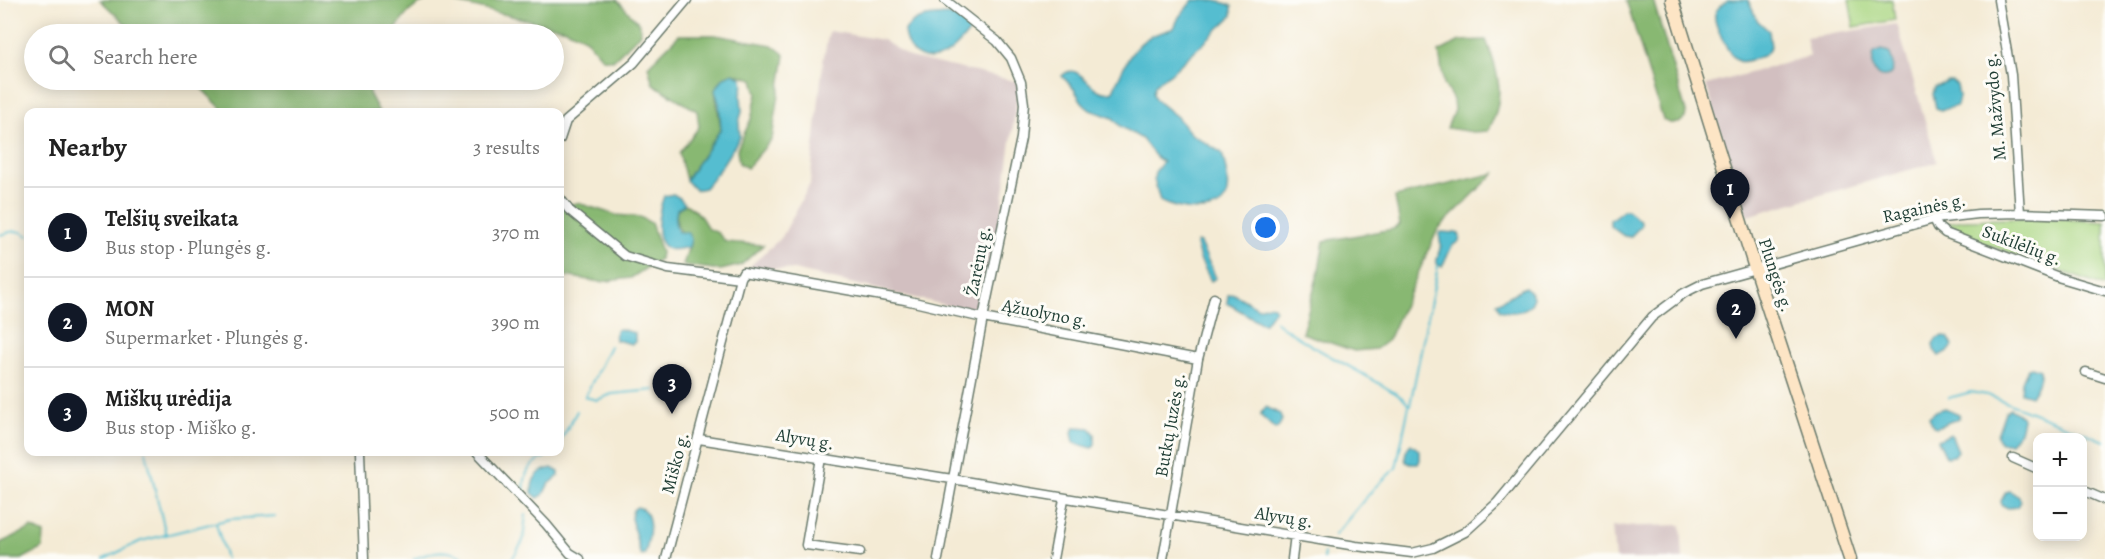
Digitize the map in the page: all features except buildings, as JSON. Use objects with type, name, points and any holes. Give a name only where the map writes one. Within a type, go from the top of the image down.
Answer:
[{"type":"main road","name":"Plungės g.","points":[[1672,0],[1755,268],[1850,559]]},
{"type":"street","points":[[564,127],[566,121],[633,63],[687,0]]},
{"type":"street","name":"Žarėnų g.","points":[[938,559],[983,318],[1021,138],[1023,98],[1021,82],[1011,58],[997,41],[945,0]]},
{"type":"street","name":"M. Mažvydo g.","points":[[1998,0],[2011,75],[2020,213]]},
{"type":"street","name":"Ąžuolyno g.","points":[[564,203],[625,256],[668,269],[742,275],[905,300],[983,318],[1198,359]]},
{"type":"street","name":"Ragainės g.","points":[[1755,268],[1934,219],[1978,213],[2105,216]]},
{"type":"street","name":"Sukilėlių g.","points":[[1934,219],[1945,233],[2061,278],[2105,291]]},
{"type":"street","name":"Alyvų g.","points":[[699,439],[1374,549],[1412,553],[1433,548],[1454,539],[1476,524],[1497,503],[1652,317],[1684,293],[1696,287],[1755,268]]},
{"type":"street","name":"Miško g.","points":[[666,559],[742,275]]},
{"type":"street","name":"Butkų Juzės g.","points":[[1163,559],[1198,359],[1214,298]]},
{"type":"street","points":[[2085,372],[2105,378]]},
{"type":"street","points":[[360,456],[360,513],[364,559]]},
{"type":"street","points":[[481,456],[546,524],[570,553],[580,559]]},
{"type":"street","points":[[821,458],[806,545],[860,552]]},
{"type":"street","points":[[2013,458],[2033,467]]},
{"type":"street","points":[[2087,492],[2105,500]]},
{"type":"street","points":[[1053,559],[1064,499]]},
{"type":"street","points":[[1292,559],[1295,535]]},
{"type":"shaded area","points":[[1897,24],[1937,162],[1747,216],[1706,85],[1810,56],[1806,38]]},
{"type":"shaded area","points":[[829,31],[883,40],[909,57],[1019,82],[1002,208],[984,314],[794,270],[749,267],[782,237],[810,184],[823,61]]},
{"type":"shaded area","points":[[1681,525],[1683,559],[1615,559],[1612,527]]},
{"type":"green space","points":[[100,0],[432,0],[413,8],[399,24],[126,24]]},
{"type":"green space","points":[[444,0],[617,0],[640,24],[640,34],[613,60],[603,59],[585,38],[564,29],[564,24],[545,24]]},
{"type":"green space","points":[[1626,0],[1653,0],[1686,112],[1685,118],[1679,123],[1669,123],[1663,120]]},
{"type":"green space","points":[[1849,0],[1892,0],[1895,20],[1854,27]]},
{"type":"green space","points":[[679,35],[715,35],[772,45],[785,55],[772,139],[747,168],[739,163],[737,149],[751,119],[757,94],[753,79],[733,73],[724,77],[715,90],[721,129],[686,180],[679,153],[699,127],[697,111],[653,84],[648,66]]},
{"type":"green space","points":[[1486,40],[1499,85],[1494,119],[1488,131],[1473,132],[1447,128],[1454,110],[1453,100],[1444,84],[1439,52],[1460,41]]},
{"type":"green space","points":[[203,90],[369,90],[377,108],[221,108]]},
{"type":"green space","points":[[1495,173],[1438,229],[1388,340],[1376,349],[1354,351],[1302,333],[1319,270],[1324,241],[1393,229],[1400,225],[1395,197]]},
{"type":"green space","points":[[578,203],[616,215],[640,217],[651,223],[661,252],[660,259],[631,278],[600,282],[564,276],[564,205]]},
{"type":"green space","points":[[685,204],[698,214],[707,228],[718,233],[726,242],[763,245],[741,265],[721,270],[683,265],[691,239],[680,230],[676,215],[677,209]]},
{"type":"green space","points":[[2047,218],[2105,222],[2105,287],[1951,232],[1946,223],[1964,220]]},
{"type":"green space","points":[[32,528],[44,534],[43,548],[22,559],[0,559],[0,543]]},
{"type":"water","points":[[1193,0],[1228,4],[1232,6],[1232,16],[1170,74],[1160,80],[1153,92],[1155,99],[1177,117],[1191,134],[1222,153],[1227,182],[1224,201],[1218,206],[1198,210],[1177,207],[1160,201],[1154,179],[1155,172],[1163,162],[1142,139],[1120,126],[1113,118],[1090,110],[1084,105],[1062,76],[1068,72],[1075,72],[1099,90],[1113,91],[1137,46],[1151,36],[1174,28],[1179,17]]},
{"type":"water","points":[[1728,0],[1748,0],[1757,20],[1769,31],[1771,47],[1767,53],[1740,62],[1734,58],[1726,47],[1715,19],[1718,8]]},
{"type":"water","points":[[947,15],[961,19],[972,29],[954,49],[943,56],[928,58],[915,53],[906,41],[904,32],[908,26],[922,18]]},
{"type":"water","points":[[1882,50],[1889,52],[1893,63],[1889,75],[1884,77],[1875,72],[1873,64],[1874,53]]},
{"type":"water","points":[[733,73],[742,78],[743,85],[742,112],[739,122],[740,137],[705,188],[695,190],[686,180],[721,129],[719,104],[715,90],[724,77]]},
{"type":"water","points":[[1948,82],[1957,85],[1959,97],[1957,106],[1941,110],[1936,108],[1933,94],[1935,87]]},
{"type":"water","points":[[673,194],[685,204],[677,209],[675,222],[678,232],[687,232],[691,239],[689,247],[674,250],[663,246],[658,233],[660,209],[664,196]]},
{"type":"water","points":[[1623,210],[1627,210],[1641,221],[1641,226],[1630,237],[1624,236],[1610,226],[1610,220]]},
{"type":"water","points":[[1441,232],[1458,233],[1460,236],[1459,241],[1452,246],[1442,267],[1436,263],[1441,245],[1439,234]]},
{"type":"water","points":[[1197,242],[1200,243],[1216,278],[1211,281],[1200,259]]},
{"type":"water","points":[[1525,287],[1531,292],[1533,298],[1528,307],[1516,312],[1500,310],[1497,303]]},
{"type":"water","points":[[1234,294],[1258,308],[1268,305],[1274,306],[1275,309],[1265,323],[1261,323],[1227,303],[1228,295]]},
{"type":"water","points":[[616,330],[635,333],[635,342],[632,344],[615,340]]},
{"type":"water","points":[[1948,337],[1953,346],[1939,356],[1933,344],[1937,338]]},
{"type":"water","points":[[2028,368],[2040,370],[2040,373],[2038,384],[2031,396],[2021,393],[2022,382]]},
{"type":"water","points":[[1266,407],[1280,414],[1282,420],[1278,428],[1275,429],[1261,416]]},
{"type":"water","points":[[1945,408],[1959,414],[1959,418],[1937,427],[1933,426],[1929,417]]},
{"type":"water","points":[[2010,409],[2023,419],[2020,432],[2010,443],[2001,443],[1997,435],[2005,412]]},
{"type":"water","points":[[1075,427],[1090,428],[1095,434],[1095,444],[1092,448],[1074,443],[1072,432]]},
{"type":"water","points":[[1951,434],[1958,451],[1954,456],[1946,457],[1938,440]]},
{"type":"water","points":[[1411,444],[1420,451],[1418,464],[1406,462],[1406,452]]},
{"type":"water","points":[[552,468],[559,472],[559,476],[538,498],[532,493],[534,479],[539,473]]},
{"type":"water","points":[[2010,491],[2021,501],[2018,507],[2008,508],[2002,505],[2001,501],[2006,492]]},
{"type":"water","points":[[637,507],[647,514],[650,527],[645,554],[642,555],[631,518],[633,510]]},
{"type":"waterway","points":[[0,235],[18,231],[24,234]]},
{"type":"waterway","points":[[1410,405],[1438,266]]},
{"type":"waterway","points":[[1275,321],[1404,399],[1409,406],[1396,468],[1374,488],[1335,535]]},
{"type":"waterway","points":[[610,346],[585,397],[597,400],[612,394],[654,390]]},
{"type":"waterway","points":[[1949,398],[1971,392],[1987,395],[2105,441]]},
{"type":"waterway","points":[[564,435],[577,411]]},
{"type":"waterway","points":[[147,456],[166,535]]},
{"type":"waterway","points":[[524,493],[528,471],[535,463],[547,456]]},
{"type":"waterway","points":[[512,559],[523,541],[526,515]]},
{"type":"waterway","points":[[104,559],[141,541],[230,519],[275,516]]},
{"type":"waterway","points":[[216,523],[226,559]]},
{"type":"waterway","points":[[414,559],[441,552],[453,553],[468,559]]},
{"type":"waterway","points":[[1323,559],[1324,553]]},
{"type":"place","name":"Telšių sveikata","points":[[1730,219]]},
{"type":"place","name":"MON","points":[[1736,339]]},
{"type":"place","name":"Miškų urėdija","points":[[672,414]]}]
